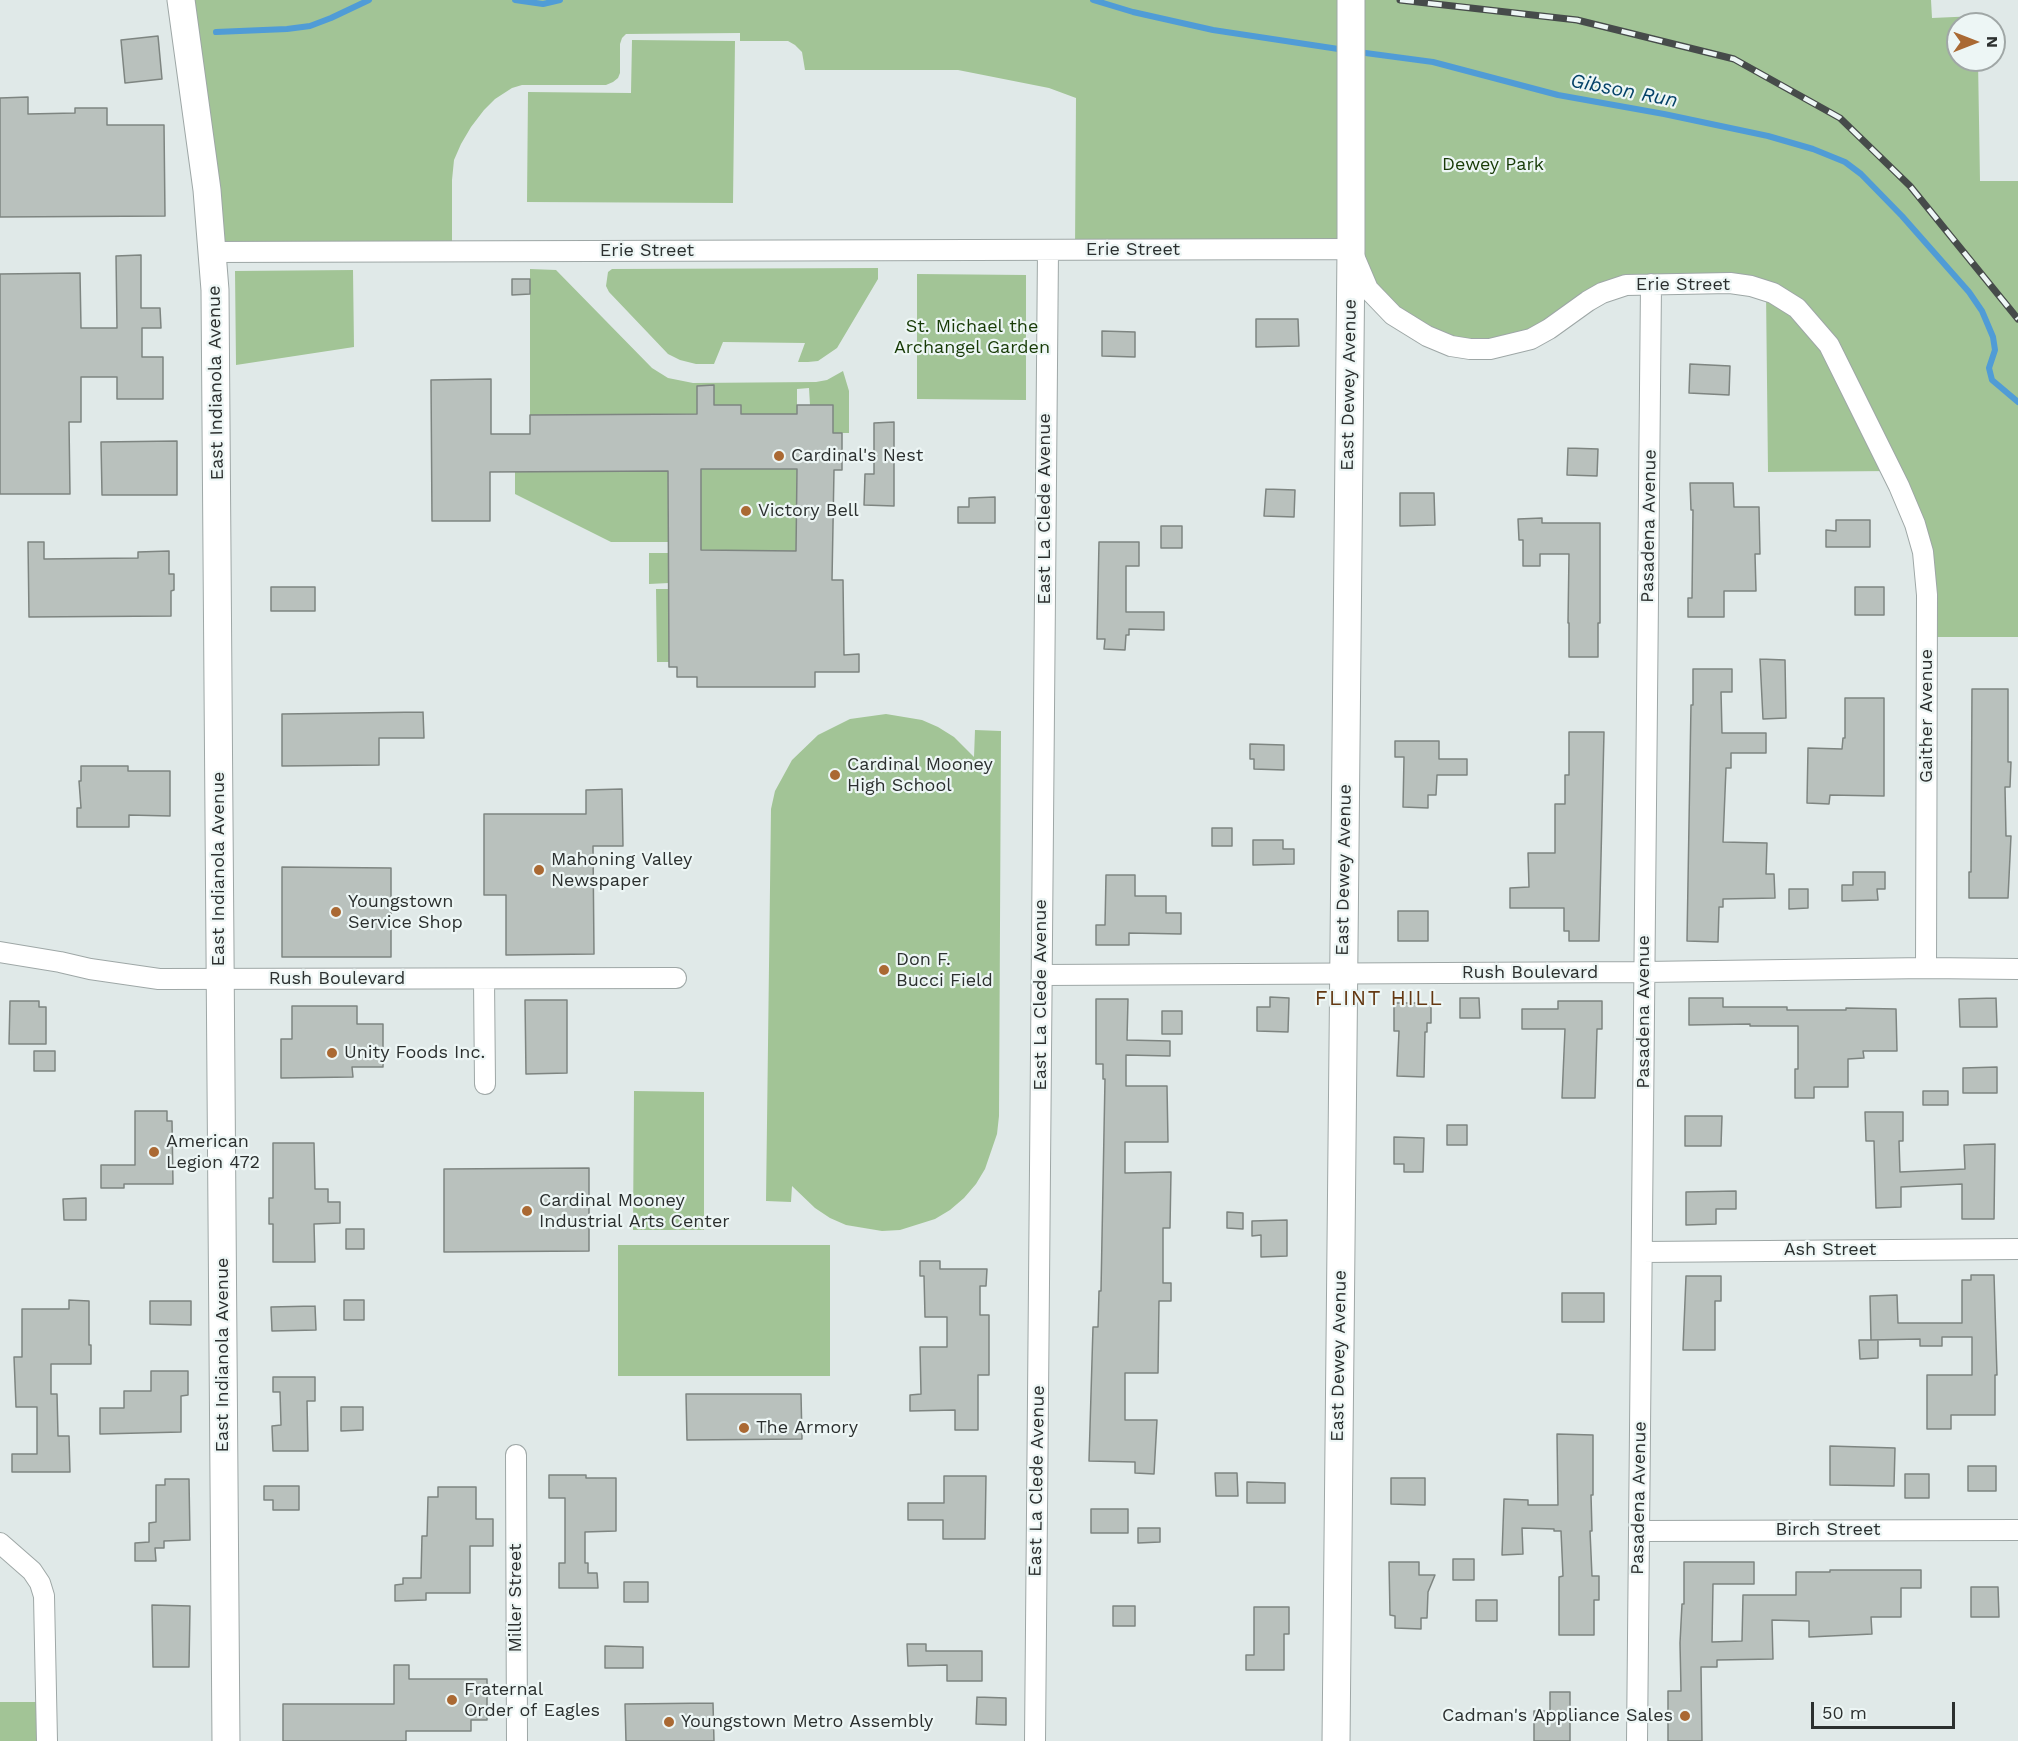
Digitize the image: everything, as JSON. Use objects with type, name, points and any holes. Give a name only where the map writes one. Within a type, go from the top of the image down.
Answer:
[{"type":"street","name":"East Indianola Avenue","points":[[181,0],[207,190],[215,290],[226,1741]]},
{"type":"street","name":"East Dewey Avenue","points":[[1336,1741],[1351,0]]},
{"type":"street","name":"Erie Street","points":[[213,252],[1350,249],[1368,289],[1393,315],[1427,336],[1451,346],[1470,349],[1490,349],[1531,339],[1602,293],[1626,285],[1730,283],[1751,286],[1773,293],[1797,308],[1828,345],[1892,470]]},
{"type":"street","name":"East La Clede Avenue","points":[[1035,1741],[1048,250]]},
{"type":"street","name":"Pasadena Avenue","points":[[1637,1741],[1651,284]]},
{"type":"street","name":"Gaither Avenue","points":[[1892,470],[1915,524],[1923,552],[1926,577],[1926,968]]},
{"type":"street","name":"Rush Boulevard","points":[[0,952],[159,979],[676,978]]},
{"type":"street","name":"Rush Boulevard","points":[[1042,975],[2018,969]]},
{"type":"street","points":[[484,979],[485,1084]]},
{"type":"street","name":"Ash Street","points":[[1642,1252],[2018,1249]]},
{"type":"street","name":"Miller Street","points":[[516,1455],[517,1741]]},
{"type":"street","name":"Birch Street","points":[[1639,1531],[2018,1530]]},
{"type":"street","points":[[0,1543],[32,1571],[40,1583],[44,1596],[47,1741]]},
{"type":"green space","name":"Dewey Park","points":[[181,0],[1931,0],[1932,18],[1946,17],[1946,72],[1978,72],[1980,181],[2018,181],[2018,637],[1927,637],[1927,595],[1892,471],[1768,472],[1766,291],[1618,287],[1549,329],[1470,349],[1393,315],[1350,249],[1075,250],[1076,98],[1049,88],[958,70],[805,70],[802,52],[788,41],[740,41],[740,33],[626,34],[620,44],[620,73],[613,82],[606,85],[522,85],[512,88],[495,99],[484,110],[471,127],[454,160],[452,252],[212,252]]},
{"type":"green space","points":[[632,40],[735,41],[733,203],[527,202],[528,92],[631,93]]},
{"type":"green space","points":[[878,268],[878,279],[837,348],[818,361],[808,362],[798,362],[805,343],[723,342],[714,364],[696,364],[680,360],[668,354],[609,292],[606,286],[608,272],[612,269]]},
{"type":"green space","points":[[530,269],[556,270],[652,368],[668,378],[693,383],[816,382],[827,380],[843,371],[849,391],[849,433],[833,433],[833,405],[810,405],[809,388],[797,389],[797,414],[741,414],[741,405],[714,405],[713,385],[697,386],[697,419],[687,414],[530,415]]},
{"type":"green space","points":[[353,270],[354,347],[236,365],[235,271]]},
{"type":"green space","name":"St. Michael the Archangel Garden","points":[[917,274],[1026,275],[1026,400],[917,399]]},
{"type":"green space","points":[[701,469],[797,469],[796,551],[701,550]]},
{"type":"green space","points":[[668,471],[668,542],[611,542],[515,494],[515,472]]},
{"type":"green space","points":[[649,553],[668,553],[669,583],[649,584]]},
{"type":"green space","points":[[656,589],[669,589],[669,662],[657,662]]},
{"type":"green space","points":[[886,714],[922,720],[938,727],[954,737],[974,757],[975,730],[1001,731],[999,1116],[997,1134],[985,1169],[964,1198],[935,1219],[900,1230],[882,1231],[846,1225],[830,1218],[815,1208],[792,1186],[791,1202],[766,1201],[771,809],[775,791],[792,760],[818,735],[850,719]]},
{"type":"green space","points":[[634,1091],[704,1092],[704,1230],[633,1230]]},
{"type":"green space","points":[[618,1245],[830,1245],[830,1376],[618,1376]]},
{"type":"green space","points":[[0,1702],[36,1702],[36,1741],[0,1741]]},
{"type":"building","points":[[158,36],[162,79],[125,83],[121,40]]},
{"type":"building","points":[[28,97],[28,114],[75,113],[75,108],[107,108],[107,125],[164,125],[165,216],[0,217],[0,98]]},
{"type":"building","points":[[141,255],[141,308],[160,308],[161,328],[142,328],[142,357],[163,357],[163,399],[117,399],[117,377],[81,377],[81,422],[69,422],[70,494],[0,494],[0,274],[80,273],[81,328],[117,328],[116,256]]},
{"type":"building","points":[[512,279],[530,279],[530,294],[512,295]]},
{"type":"building","points":[[1256,319],[1298,319],[1299,346],[1256,347]]},
{"type":"building","points":[[1102,331],[1135,332],[1135,357],[1102,356]]},
{"type":"building","points":[[1690,364],[1730,366],[1729,395],[1689,393]]},
{"type":"building","points":[[491,379],[491,434],[530,434],[530,415],[697,414],[697,386],[714,385],[714,405],[741,405],[741,414],[797,414],[797,405],[833,405],[833,433],[842,433],[842,470],[834,470],[832,580],[843,580],[844,655],[859,654],[859,672],[815,672],[815,687],[697,687],[697,677],[677,677],[677,667],[669,667],[668,471],[490,472],[490,521],[432,521],[431,380]],"holes":[[[701,469],[797,469],[796,551],[701,550]]]},
{"type":"building","points":[[894,422],[894,506],[864,505],[865,474],[874,474],[874,423]]},
{"type":"building","points":[[177,441],[177,495],[102,495],[101,442]]},
{"type":"building","points":[[1568,448],[1598,449],[1597,476],[1567,475]]},
{"type":"building","points":[[1690,483],[1733,483],[1734,507],[1759,507],[1760,554],[1755,554],[1756,591],[1724,591],[1724,617],[1688,617],[1688,598],[1692,598],[1693,510],[1691,510]]},
{"type":"building","points":[[1266,489],[1295,490],[1294,517],[1264,516]]},
{"type":"building","points":[[1400,493],[1434,493],[1435,525],[1400,526]]},
{"type":"building","points":[[995,497],[995,523],[958,523],[958,507],[969,507],[969,498]]},
{"type":"building","points":[[1542,518],[1542,523],[1600,523],[1598,657],[1569,657],[1569,554],[1540,554],[1540,566],[1523,566],[1523,540],[1519,540],[1518,519]]},
{"type":"building","points":[[1836,520],[1870,520],[1870,547],[1826,547],[1826,530],[1836,531]]},
{"type":"building","points":[[1161,526],[1182,526],[1182,548],[1161,548]]},
{"type":"building","points":[[28,542],[44,542],[44,559],[138,558],[138,552],[169,551],[169,574],[174,574],[171,616],[29,617]]},
{"type":"building","points":[[1099,542],[1139,542],[1139,566],[1126,566],[1126,612],[1164,612],[1164,630],[1129,629],[1129,635],[1126,635],[1125,650],[1104,649],[1105,639],[1097,639]]},
{"type":"building","points":[[271,587],[315,587],[315,611],[271,611]]},
{"type":"building","points":[[1855,587],[1884,587],[1884,615],[1855,615]]},
{"type":"building","points":[[1760,659],[1785,660],[1786,718],[1763,719]]},
{"type":"building","points":[[1693,669],[1732,669],[1732,692],[1721,692],[1722,733],[1766,733],[1766,753],[1731,753],[1731,768],[1726,768],[1723,842],[1767,843],[1766,874],[1774,874],[1775,898],[1723,899],[1723,907],[1719,907],[1718,942],[1687,941]]},
{"type":"building","points":[[1972,689],[2008,689],[2008,762],[2011,762],[2010,787],[2005,787],[2006,836],[2011,836],[2008,898],[1969,898]]},
{"type":"building","points":[[1845,698],[1884,698],[1884,796],[1830,795],[1829,804],[1807,803],[1808,748],[1842,749],[1843,738],[1845,738]]},
{"type":"building","points":[[423,712],[424,738],[379,738],[379,765],[282,766],[282,714]]},
{"type":"building","points":[[1569,732],[1604,732],[1599,941],[1569,941],[1569,931],[1564,931],[1564,908],[1510,908],[1510,888],[1529,887],[1528,853],[1555,853],[1555,804],[1565,804],[1565,775],[1569,775]]},
{"type":"building","points":[[1395,741],[1439,741],[1439,759],[1467,759],[1467,775],[1437,775],[1436,795],[1428,795],[1428,808],[1403,807],[1404,757],[1395,757]]},
{"type":"building","points":[[1250,744],[1284,745],[1284,770],[1254,769],[1254,759],[1250,759]]},
{"type":"building","points":[[81,766],[128,766],[128,771],[170,771],[170,816],[129,815],[129,827],[77,827],[77,808],[81,808],[79,781],[81,781]]},
{"type":"building","name":"Mahoning Valley Newspaper","points":[[622,789],[623,846],[593,846],[594,954],[506,955],[506,895],[484,895],[484,814],[586,814],[586,790]]},
{"type":"building","points":[[1212,828],[1232,828],[1232,846],[1212,846]]},
{"type":"building","points":[[1253,840],[1283,840],[1283,849],[1294,849],[1294,864],[1253,865]]},
{"type":"building","name":"Youngstown Service Shop","points":[[282,867],[391,868],[391,957],[282,957]]},
{"type":"building","points":[[1853,872],[1885,872],[1885,889],[1877,889],[1878,900],[1842,901],[1842,885],[1853,885]]},
{"type":"building","points":[[1106,875],[1135,875],[1135,896],[1166,896],[1166,913],[1181,913],[1181,934],[1129,933],[1129,945],[1096,945],[1096,925],[1105,925]]},
{"type":"building","points":[[1789,889],[1808,889],[1808,908],[1789,909]]},
{"type":"building","points":[[1398,911],[1428,911],[1428,941],[1398,941]]},
{"type":"building","points":[[1270,997],[1289,998],[1288,1032],[1257,1031],[1257,1007],[1270,1007]]},
{"type":"building","points":[[1460,998],[1479,998],[1480,1018],[1460,1018]]},
{"type":"building","points":[[1689,998],[1723,998],[1723,1007],[1787,1007],[1787,1010],[1896,1009],[1897,1051],[1863,1051],[1864,1058],[1848,1059],[1848,1087],[1814,1087],[1814,1098],[1795,1098],[1798,1026],[1689,1025]]},
{"type":"building","points":[[1996,998],[1997,1027],[1960,1027],[1959,999]]},
{"type":"building","points":[[1096,999],[1128,999],[1127,1040],[1170,1041],[1170,1056],[1126,1055],[1126,1086],[1167,1086],[1168,1142],[1125,1142],[1125,1173],[1171,1172],[1170,1228],[1163,1228],[1163,1283],[1171,1283],[1171,1301],[1159,1301],[1158,1373],[1125,1373],[1125,1420],[1157,1420],[1154,1474],[1135,1473],[1135,1462],[1089,1461],[1093,1327],[1098,1327],[1099,1291],[1101,1291],[1105,1079],[1103,1079],[1103,1064],[1096,1064]]},
{"type":"building","points":[[525,1000],[567,1000],[567,1073],[526,1074]]},
{"type":"building","points":[[10,1001],[39,1001],[39,1007],[46,1007],[46,1044],[9,1044]]},
{"type":"building","points":[[1558,1001],[1602,1001],[1602,1029],[1597,1029],[1595,1098],[1562,1098],[1565,1029],[1522,1029],[1522,1009],[1558,1009]]},
{"type":"building","points":[[1394,1003],[1431,1003],[1431,1023],[1427,1023],[1427,1032],[1425,1032],[1424,1077],[1397,1076],[1399,1031],[1394,1031]]},
{"type":"building","name":"Unity Foods Inc.","points":[[292,1006],[357,1006],[357,1024],[383,1024],[383,1067],[352,1067],[353,1077],[281,1078],[281,1039],[292,1039]]},
{"type":"building","points":[[1162,1011],[1182,1011],[1182,1034],[1162,1034]]},
{"type":"building","points":[[34,1051],[55,1051],[55,1071],[34,1071]]},
{"type":"building","points":[[1997,1067],[1997,1093],[1963,1093],[1963,1068]]},
{"type":"building","points":[[1923,1091],[1948,1091],[1948,1105],[1923,1105]]},
{"type":"building","name":"American Legion 472","points":[[135,1111],[167,1111],[167,1121],[172,1121],[173,1184],[124,1184],[124,1188],[101,1188],[101,1165],[135,1165]]},
{"type":"building","points":[[1865,1112],[1903,1112],[1903,1141],[1899,1141],[1900,1172],[1965,1169],[1964,1145],[1995,1144],[1994,1219],[1962,1219],[1962,1184],[1901,1187],[1901,1207],[1876,1208],[1874,1141],[1866,1141]]},
{"type":"building","points":[[1685,1116],[1722,1116],[1721,1146],[1685,1146]]},
{"type":"building","points":[[1447,1125],[1467,1125],[1467,1145],[1447,1145]]},
{"type":"building","points":[[1394,1137],[1424,1138],[1423,1172],[1404,1172],[1404,1164],[1394,1164]]},
{"type":"building","points":[[273,1143],[314,1143],[315,1189],[328,1189],[328,1202],[340,1202],[340,1223],[314,1224],[315,1262],[273,1262],[273,1224],[269,1224],[269,1198],[273,1198]]},
{"type":"building","name":"Cardinal Mooney Industrial Arts Center","points":[[589,1168],[589,1251],[444,1252],[444,1169]]},
{"type":"building","points":[[1736,1191],[1736,1209],[1716,1209],[1716,1224],[1686,1225],[1686,1192]]},
{"type":"building","points":[[86,1198],[86,1220],[64,1220],[63,1199]]},
{"type":"building","points":[[1227,1212],[1243,1213],[1243,1229],[1227,1228]]},
{"type":"building","points":[[1287,1220],[1287,1256],[1261,1257],[1261,1235],[1252,1236],[1252,1221]]},
{"type":"building","points":[[346,1229],[364,1229],[364,1249],[346,1249]]},
{"type":"building","points":[[920,1261],[940,1261],[940,1269],[987,1269],[986,1286],[980,1286],[980,1315],[989,1315],[989,1375],[978,1375],[978,1430],[955,1430],[955,1410],[910,1411],[910,1395],[921,1394],[920,1347],[947,1347],[947,1317],[925,1317],[924,1276],[920,1276]]},
{"type":"building","points":[[1971,1275],[1994,1275],[1997,1375],[1995,1375],[1995,1415],[1951,1415],[1951,1429],[1927,1429],[1927,1375],[1972,1375],[1972,1337],[1942,1337],[1942,1346],[1920,1346],[1920,1339],[1871,1340],[1870,1296],[1897,1295],[1898,1323],[1962,1323],[1962,1280],[1971,1280]]},
{"type":"building","points":[[1686,1276],[1721,1276],[1721,1301],[1715,1301],[1715,1350],[1683,1350]]},
{"type":"building","points":[[1562,1293],[1604,1293],[1604,1322],[1562,1322]]},
{"type":"building","points":[[69,1300],[89,1301],[89,1345],[91,1345],[91,1364],[51,1364],[51,1394],[57,1394],[58,1436],[69,1436],[70,1472],[12,1472],[12,1454],[37,1454],[37,1407],[16,1407],[14,1357],[22,1357],[22,1309],[69,1309]]},
{"type":"building","points":[[344,1300],[364,1300],[364,1320],[344,1320]]},
{"type":"building","points":[[150,1301],[191,1301],[191,1325],[150,1324]]},
{"type":"building","points":[[315,1306],[316,1330],[272,1331],[271,1307]]},
{"type":"building","points":[[1859,1340],[1878,1340],[1878,1358],[1860,1359]]},
{"type":"building","points":[[151,1371],[188,1371],[188,1395],[181,1396],[181,1432],[100,1434],[100,1408],[124,1408],[124,1391],[151,1391]]},
{"type":"building","points":[[273,1377],[315,1377],[315,1401],[307,1401],[308,1451],[273,1451],[272,1426],[281,1425],[280,1392],[273,1392]]},
{"type":"building","name":"The Armory","points":[[686,1394],[801,1394],[802,1439],[687,1440]]},
{"type":"building","points":[[341,1407],[363,1407],[363,1430],[341,1431]]},
{"type":"building","points":[[1557,1434],[1593,1435],[1592,1531],[1590,1531],[1592,1576],[1599,1576],[1599,1600],[1594,1600],[1594,1635],[1559,1635],[1559,1577],[1563,1576],[1561,1531],[1522,1528],[1523,1554],[1502,1555],[1504,1499],[1528,1500],[1528,1505],[1558,1505]]},
{"type":"building","points":[[1830,1446],[1895,1448],[1894,1486],[1830,1485]]},
{"type":"building","points":[[1968,1466],[1996,1466],[1996,1491],[1968,1491]]},
{"type":"building","points":[[1215,1473],[1237,1473],[1238,1496],[1216,1496]]},
{"type":"building","points":[[1905,1474],[1929,1474],[1929,1498],[1905,1498]]},
{"type":"building","points":[[549,1475],[616,1478],[616,1531],[585,1532],[585,1563],[588,1563],[588,1573],[597,1573],[598,1588],[559,1588],[559,1563],[565,1563],[565,1498],[549,1498]]},
{"type":"building","points":[[944,1476],[986,1476],[985,1539],[943,1539],[943,1520],[908,1520],[908,1503],[944,1503]]},
{"type":"building","points":[[1391,1478],[1425,1478],[1425,1505],[1391,1504]]},
{"type":"building","points":[[165,1479],[189,1479],[190,1540],[164,1541],[164,1548],[155,1548],[156,1561],[135,1561],[135,1543],[149,1542],[149,1523],[156,1522],[156,1485],[165,1485]]},
{"type":"building","points":[[1247,1482],[1285,1483],[1285,1503],[1247,1503]]},
{"type":"building","points":[[264,1486],[299,1486],[299,1510],[273,1510],[273,1500],[264,1500]]},
{"type":"building","points":[[438,1487],[476,1487],[476,1519],[493,1519],[493,1546],[470,1546],[470,1593],[426,1593],[426,1600],[395,1601],[395,1585],[403,1584],[403,1578],[421,1578],[422,1536],[427,1536],[428,1497],[438,1497]]},
{"type":"building","points":[[1091,1509],[1128,1509],[1128,1533],[1091,1533]]},
{"type":"building","points":[[1138,1528],[1160,1528],[1160,1542],[1138,1543]]},
{"type":"building","points":[[1453,1559],[1474,1559],[1474,1580],[1453,1580]]},
{"type":"building","points":[[1389,1562],[1419,1562],[1419,1575],[1435,1575],[1428,1592],[1427,1618],[1421,1618],[1421,1629],[1395,1628],[1395,1616],[1390,1615]]},
{"type":"building","points":[[1684,1562],[1754,1562],[1754,1584],[1713,1584],[1712,1642],[1742,1641],[1743,1595],[1796,1595],[1796,1572],[1921,1570],[1921,1588],[1901,1588],[1901,1617],[1871,1617],[1872,1634],[1809,1637],[1809,1621],[1772,1620],[1773,1659],[1717,1660],[1717,1667],[1701,1667],[1702,1741],[1668,1741],[1668,1691],[1681,1691],[1680,1643],[1682,1604],[1684,1604]]},
{"type":"building","points":[[624,1582],[648,1582],[648,1602],[624,1602]]},
{"type":"building","points":[[1971,1587],[1998,1587],[1999,1617],[1971,1617]]},
{"type":"building","points":[[1476,1600],[1497,1600],[1497,1621],[1476,1621]]},
{"type":"building","points":[[152,1605],[190,1606],[189,1667],[153,1667]]},
{"type":"building","points":[[1113,1606],[1135,1606],[1135,1626],[1113,1626]]},
{"type":"building","points":[[1254,1607],[1289,1607],[1289,1634],[1284,1634],[1284,1670],[1246,1670],[1246,1655],[1254,1655]]},
{"type":"building","points":[[907,1644],[926,1644],[926,1651],[982,1651],[982,1681],[947,1681],[947,1665],[908,1666]]},
{"type":"building","points":[[605,1646],[643,1647],[643,1668],[605,1668]]},
{"type":"building","points":[[394,1665],[409,1665],[409,1679],[487,1679],[487,1720],[471,1720],[471,1731],[406,1731],[406,1741],[283,1741],[283,1704],[394,1704]]},
{"type":"building","points":[[1550,1692],[1570,1692],[1570,1741],[1534,1741],[1534,1711],[1550,1711]]},
{"type":"building","points":[[977,1697],[1006,1698],[1006,1725],[976,1724]]},
{"type":"building","name":"Youngstown Metro Assembly","points":[[713,1703],[714,1741],[626,1741],[625,1704]]},
{"type":"waterway","name":"Gibson Run","points":[[216,32],[310,26],[369,0]]},
{"type":"waterway","name":"Gibson Run","points":[[515,0],[543,4],[560,0]]},
{"type":"waterway","name":"Gibson Run","points":[[1093,0],[1133,12],[1213,30],[1345,50]]},
{"type":"waterway","name":"Gibson Run","points":[[1358,52],[1433,62],[1558,95],[1768,136],[1813,149],[1845,162],[1861,174],[1902,216],[1969,292],[1982,311],[1993,337],[1995,350],[1989,368],[1992,380],[2018,402]]},
{"type":"railway","points":[[1400,0],[1577,20],[1734,59],[1840,118],[1910,186],[2018,319]]},
{"type":"place","name":"Cardinal's Nest","points":[[779,456]]},
{"type":"place","name":"Victory Bell","points":[[746,511]]},
{"type":"place","name":"Cardinal Mooney High School","points":[[835,775]]},
{"type":"place","name":"Mahoning Valley Newspaper","points":[[539,870]]},
{"type":"place","name":"Youngstown Service Shop","points":[[336,912]]},
{"type":"place","name":"Don F. Bucci Field","points":[[884,970]]},
{"type":"place","name":"Unity Foods Inc.","points":[[332,1053]]},
{"type":"place","name":"American Legion 472","points":[[154,1152]]},
{"type":"place","name":"Cardinal Mooney Industrial Arts Center","points":[[527,1211]]},
{"type":"place","name":"The Armory","points":[[744,1428]]},
{"type":"place","name":"Fraternal Order of Eagles","points":[[452,1700]]},
{"type":"place","name":"Cadman's Appliance Sales","points":[[1685,1716]]},
{"type":"place","name":"Youngstown Metro Assembly","points":[[669,1722]]},
{"type":"district","name":"FLINT HILL","points":[[1379,999]]}]
